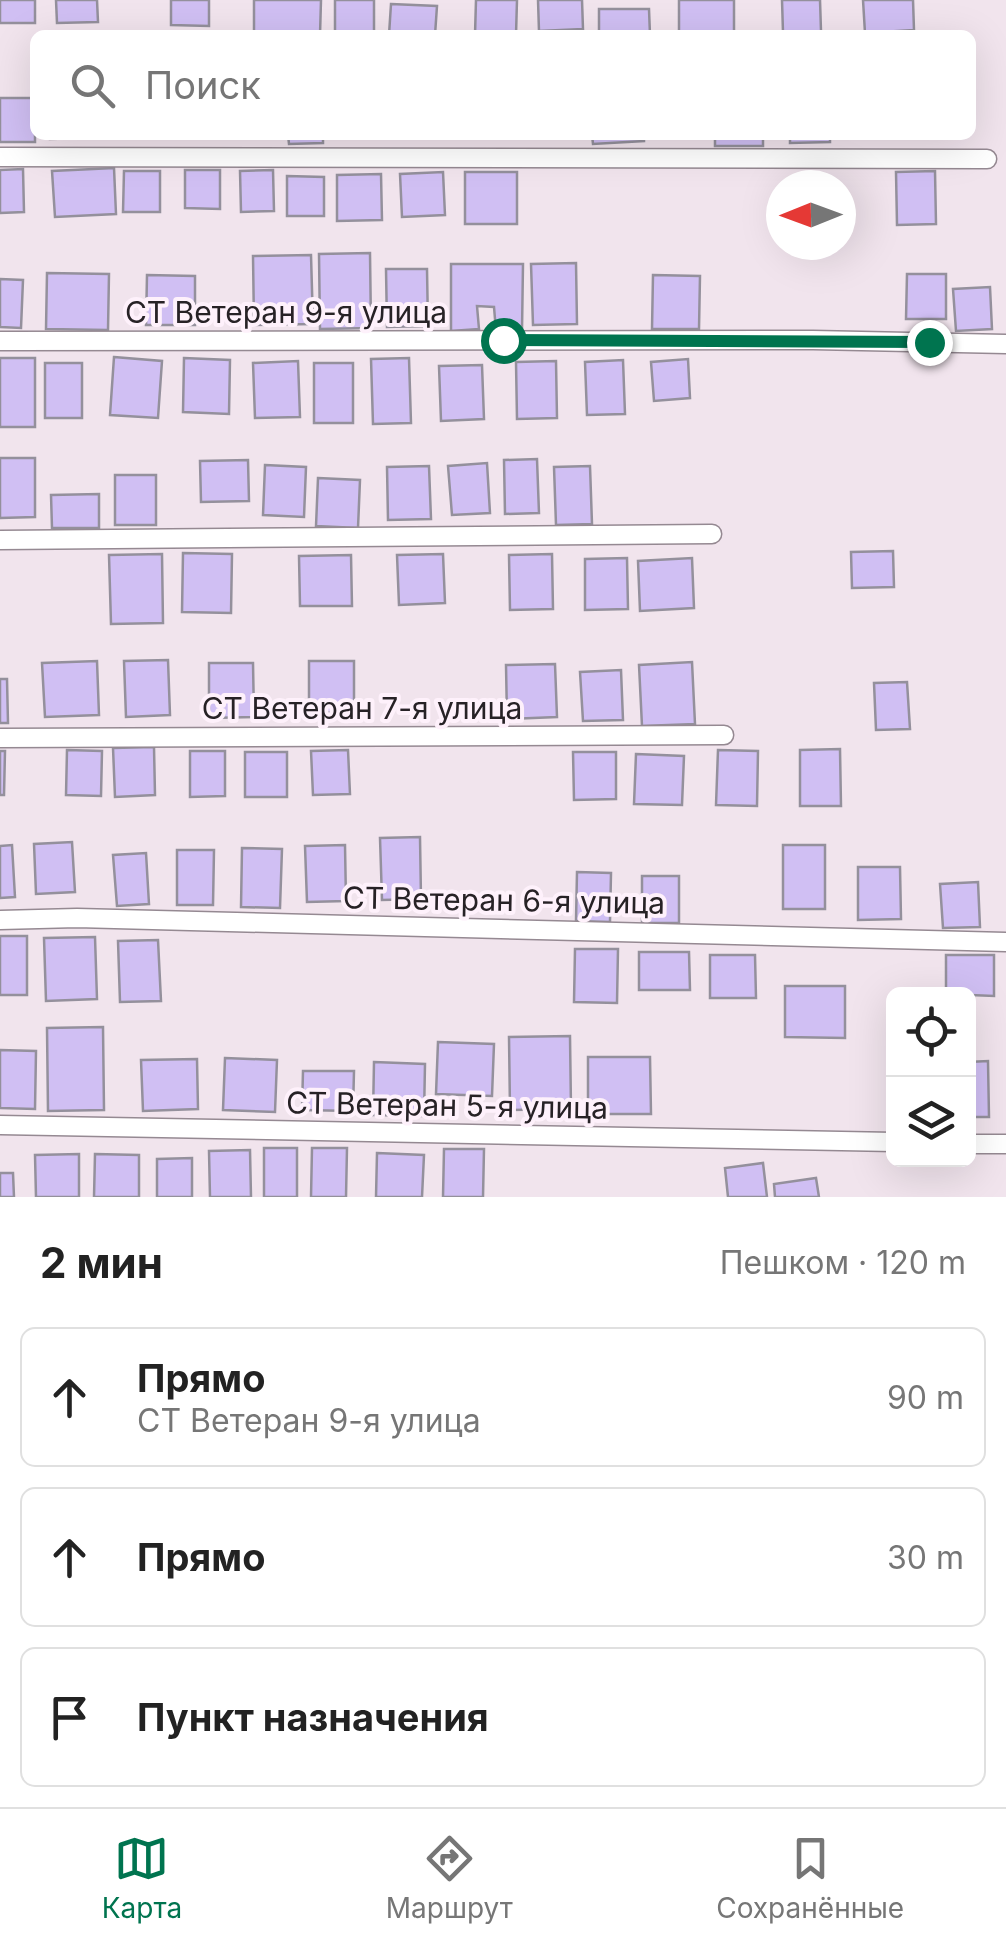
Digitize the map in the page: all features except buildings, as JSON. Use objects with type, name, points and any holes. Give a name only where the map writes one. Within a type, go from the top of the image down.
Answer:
[{"type":"street","points":[[0,157],[987,159]]},
{"type":"street","name":"СТ Ветеран 9-я улица","points":[[0,341],[813,340],[1006,344]]},
{"type":"street","points":[[0,540],[712,534]]},
{"type":"street","name":"СТ Ветеран 7-я улица","points":[[0,738],[724,735]]},
{"type":"street","name":"СТ Ветеран 6-я улица","points":[[0,920],[77,918],[1006,942]]},
{"type":"street","name":"СТ Ветеран 5-я улица","points":[[0,1124],[886,1142]]},
{"type":"street","points":[[976,1144],[1006,1144]]},
{"type":"route","points":[[503,340],[929,342]]}]
